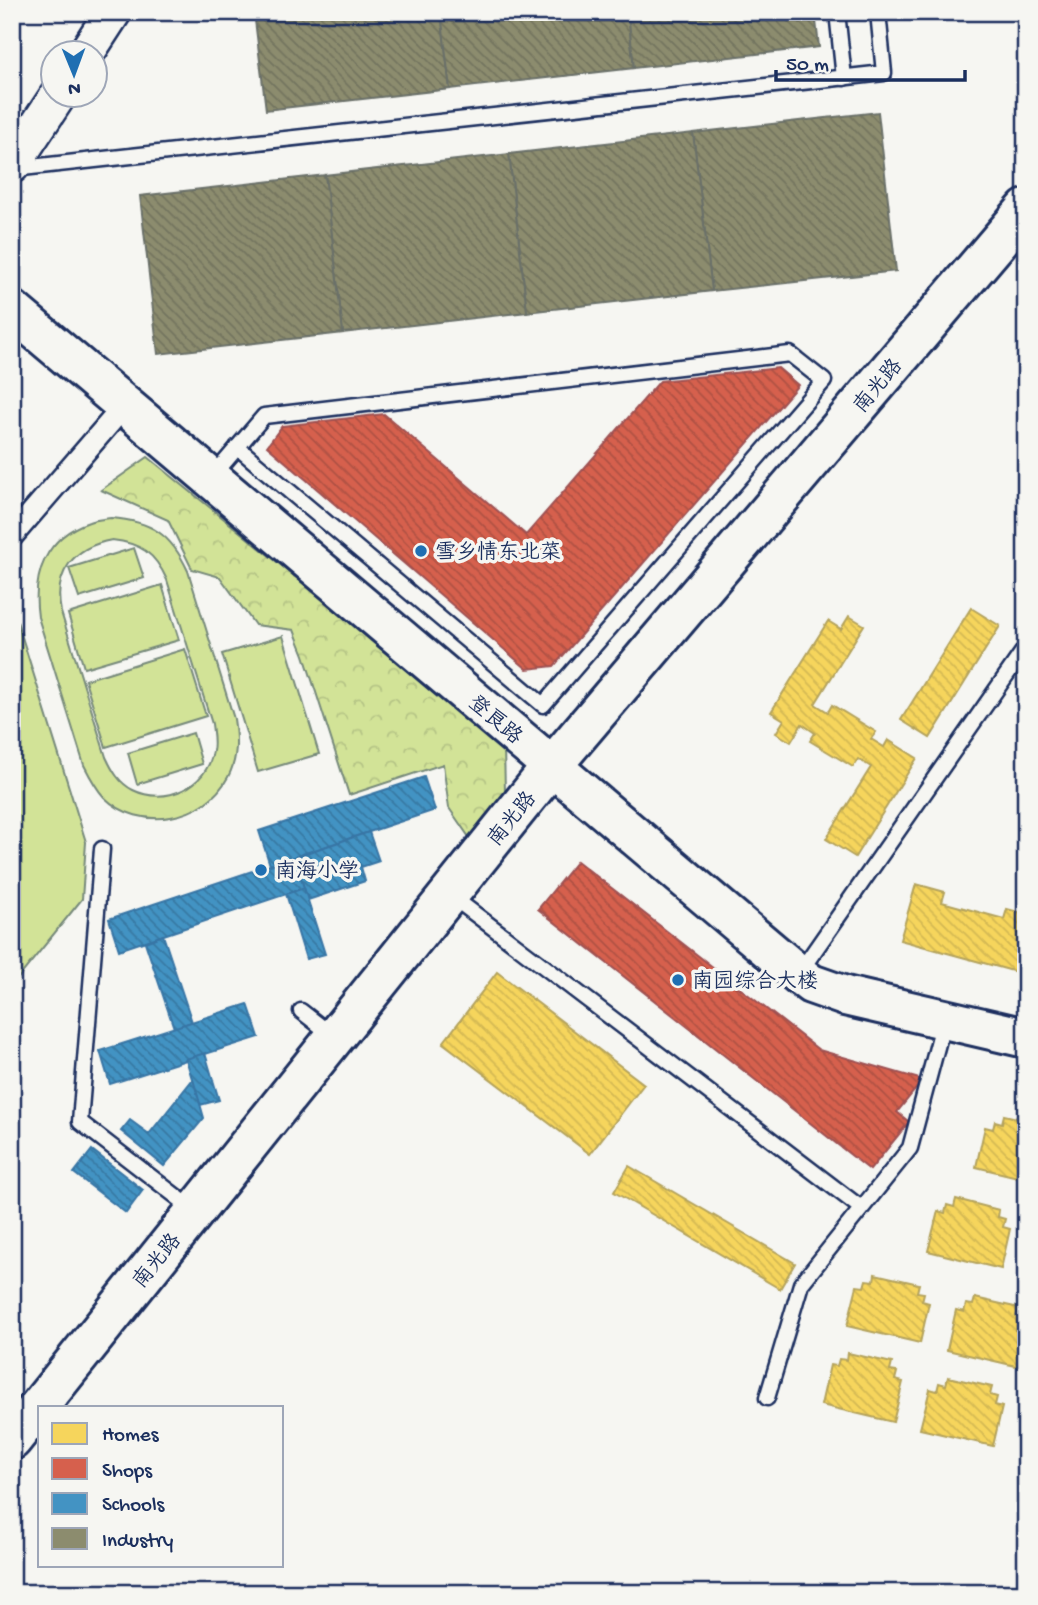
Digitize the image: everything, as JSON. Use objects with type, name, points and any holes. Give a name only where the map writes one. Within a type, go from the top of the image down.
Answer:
[{"type":"main road","name":"南光路","points":[[39,1406],[552,766],[1026,209]]},
{"type":"main road","name":"登良路","points":[[12,310],[811,984],[1026,1038]]},
{"type":"main road","name":"南光路","points":[[12,1440],[38,1407]]},
{"type":"street","points":[[96,38],[113,12]]},
{"type":"street","points":[[12,167],[50,108]]},
{"type":"street","points":[[12,536],[125,405]]},
{"type":"lane","points":[[837,12],[844,78]]},
{"type":"lane","points":[[12,167],[884,73],[877,12]]},
{"type":"lane","points":[[211,478],[237,447],[264,415],[790,355],[824,381],[543,705],[237,447]]},
{"type":"lane","points":[[798,974],[1026,647]]},
{"type":"lane","points":[[102,849],[80,1122],[195,1211]]},
{"type":"lane","points":[[449,894],[861,1208]]},
{"type":"lane","points":[[302,1011],[335,1037]]},
{"type":"lane","points":[[767,1398],[800,1284],[910,1148],[945,1019]]},
{"type":"green space","points":[[148,457],[504,747],[505,792],[471,840],[449,808],[443,764],[349,795],[294,630],[255,625],[220,577],[192,569],[168,520],[101,490]]},
{"type":"green space","points":[[111,518],[148,526],[167,539],[181,558],[188,571],[234,719],[236,748],[228,777],[218,792],[204,804],[171,817],[135,815],[119,808],[95,786],[84,765],[38,617],[37,587],[40,572],[52,548],[74,529],[92,521]],"holes":[[[112,540],[146,551],[167,580],[212,724],[214,744],[209,764],[193,783],[171,794],[158,796],[133,790],[113,771],[106,757],[61,612],[60,585],[69,564],[86,549]]]},
{"type":"green space","points":[[134,548],[144,578],[79,598],[69,568]]},
{"type":"green space","points":[[162,585],[179,640],[84,668],[68,614]]},
{"type":"green space","points":[[12,605],[86,842],[82,899],[12,986]]},
{"type":"green space","points":[[283,636],[319,754],[258,772],[222,654]]},
{"type":"green space","points":[[185,649],[206,716],[106,747],[85,680]]},
{"type":"green space","points":[[193,733],[202,764],[137,784],[128,753]]},
{"type":"building: Homes","points":[[971,608],[1000,626],[930,738],[901,720]]},
{"type":"building: Homes","points":[[849,616],[864,625],[815,704],[828,712],[832,705],[876,732],[871,739],[884,747],[888,740],[917,758],[855,857],[826,839],[871,767],[858,759],[853,767],[810,741],[815,733],[802,724],[791,742],[776,733],[784,720],[771,712],[828,621],[841,629]]},
{"type":"building: Homes","points":[[916,884],[945,892],[942,902],[1004,919],[1007,909],[1026,914],[1026,953],[1020,973],[900,940]]},
{"type":"building: Homes","points":[[497,972],[644,1084],[590,1154],[443,1043]]},
{"type":"building: Homes","points":[[1004,1115],[1026,1120],[1026,1179],[976,1167],[985,1127],[993,1129],[995,1121],[1002,1123]]},
{"type":"building: Homes","points":[[629,1166],[795,1263],[780,1289],[614,1192]]},
{"type":"building: Homes","points":[[956,1199],[999,1210],[998,1217],[1005,1219],[1003,1227],[1010,1229],[1001,1269],[928,1251],[938,1211],[945,1213],[947,1205],[954,1207]]},
{"type":"building: Homes","points":[[875,1274],[919,1284],[917,1292],[924,1293],[922,1301],[929,1303],[920,1343],[847,1326],[857,1286],[864,1287],[866,1280],[874,1281]]},
{"type":"building: Homes","points":[[975,1298],[1019,1308],[1016,1316],[1024,1318],[1022,1325],[1026,1326],[1026,1342],[1020,1367],[947,1350],[956,1310],[964,1312],[966,1304],[973,1305]]},
{"type":"building: Homes","points":[[848,1353],[892,1363],[890,1371],[897,1372],[895,1380],[903,1382],[893,1422],[821,1405],[830,1365],[837,1366],[839,1359],[847,1360]]},
{"type":"building: Homes","points":[[948,1377],[992,1387],[990,1395],[997,1397],[995,1405],[1002,1407],[993,1446],[920,1429],[930,1389],[937,1391],[939,1383],[946,1385]]},
{"type":"building: Shops","points":[[778,368],[798,385],[554,666],[527,669],[267,446],[282,426],[384,414],[526,535],[660,381]]},
{"type":"building: Shops","name":"南园综合大楼","points":[[577,861],[819,1050],[923,1080],[897,1112],[909,1122],[870,1170],[538,909]]},
{"type":"building: Schools","points":[[424,777],[435,810],[270,865],[259,831]]},
{"type":"building: Schools","points":[[369,832],[379,861],[361,867],[365,881],[308,900],[294,857]]},
{"type":"building: Schools","points":[[294,857],[304,888],[119,950],[109,919]]},
{"type":"building: Schools","points":[[304,888],[325,954],[306,959],[286,894]]},
{"type":"building: Schools","points":[[163,935],[192,1022],[174,1028],[145,942]]},
{"type":"building: Schools","points":[[248,1004],[259,1037],[110,1084],[100,1051]]},
{"type":"building: Schools","points":[[205,1053],[219,1100],[200,1105],[186,1059]]},
{"type":"building: Schools","points":[[193,1079],[204,1118],[164,1166],[121,1131],[130,1120],[149,1134]]},
{"type":"building: Schools","points":[[92,1150],[143,1190],[126,1213],[74,1173]]},
{"type":"building: Industry","points":[[254,12],[441,12],[450,89],[266,110]]},
{"type":"building: Industry","points":[[441,12],[628,12],[634,68],[450,89]]},
{"type":"building: Industry","points":[[628,12],[815,12],[819,47],[634,68]]},
{"type":"building: Industry","points":[[878,112],[896,271],[712,291],[693,133]]},
{"type":"building: Industry","points":[[693,133],[712,291],[527,312],[509,154]]},
{"type":"building: Industry","points":[[509,154],[527,312],[343,333],[325,175]]},
{"type":"building: Industry","points":[[325,175],[343,333],[158,354],[140,196]]},
{"type":"place","name":"雪乡情东北菜","points":[[421,551]]},
{"type":"place","name":"南海小学","points":[[261,870]]},
{"type":"place","name":"南园综合大楼","points":[[678,980]]}]
